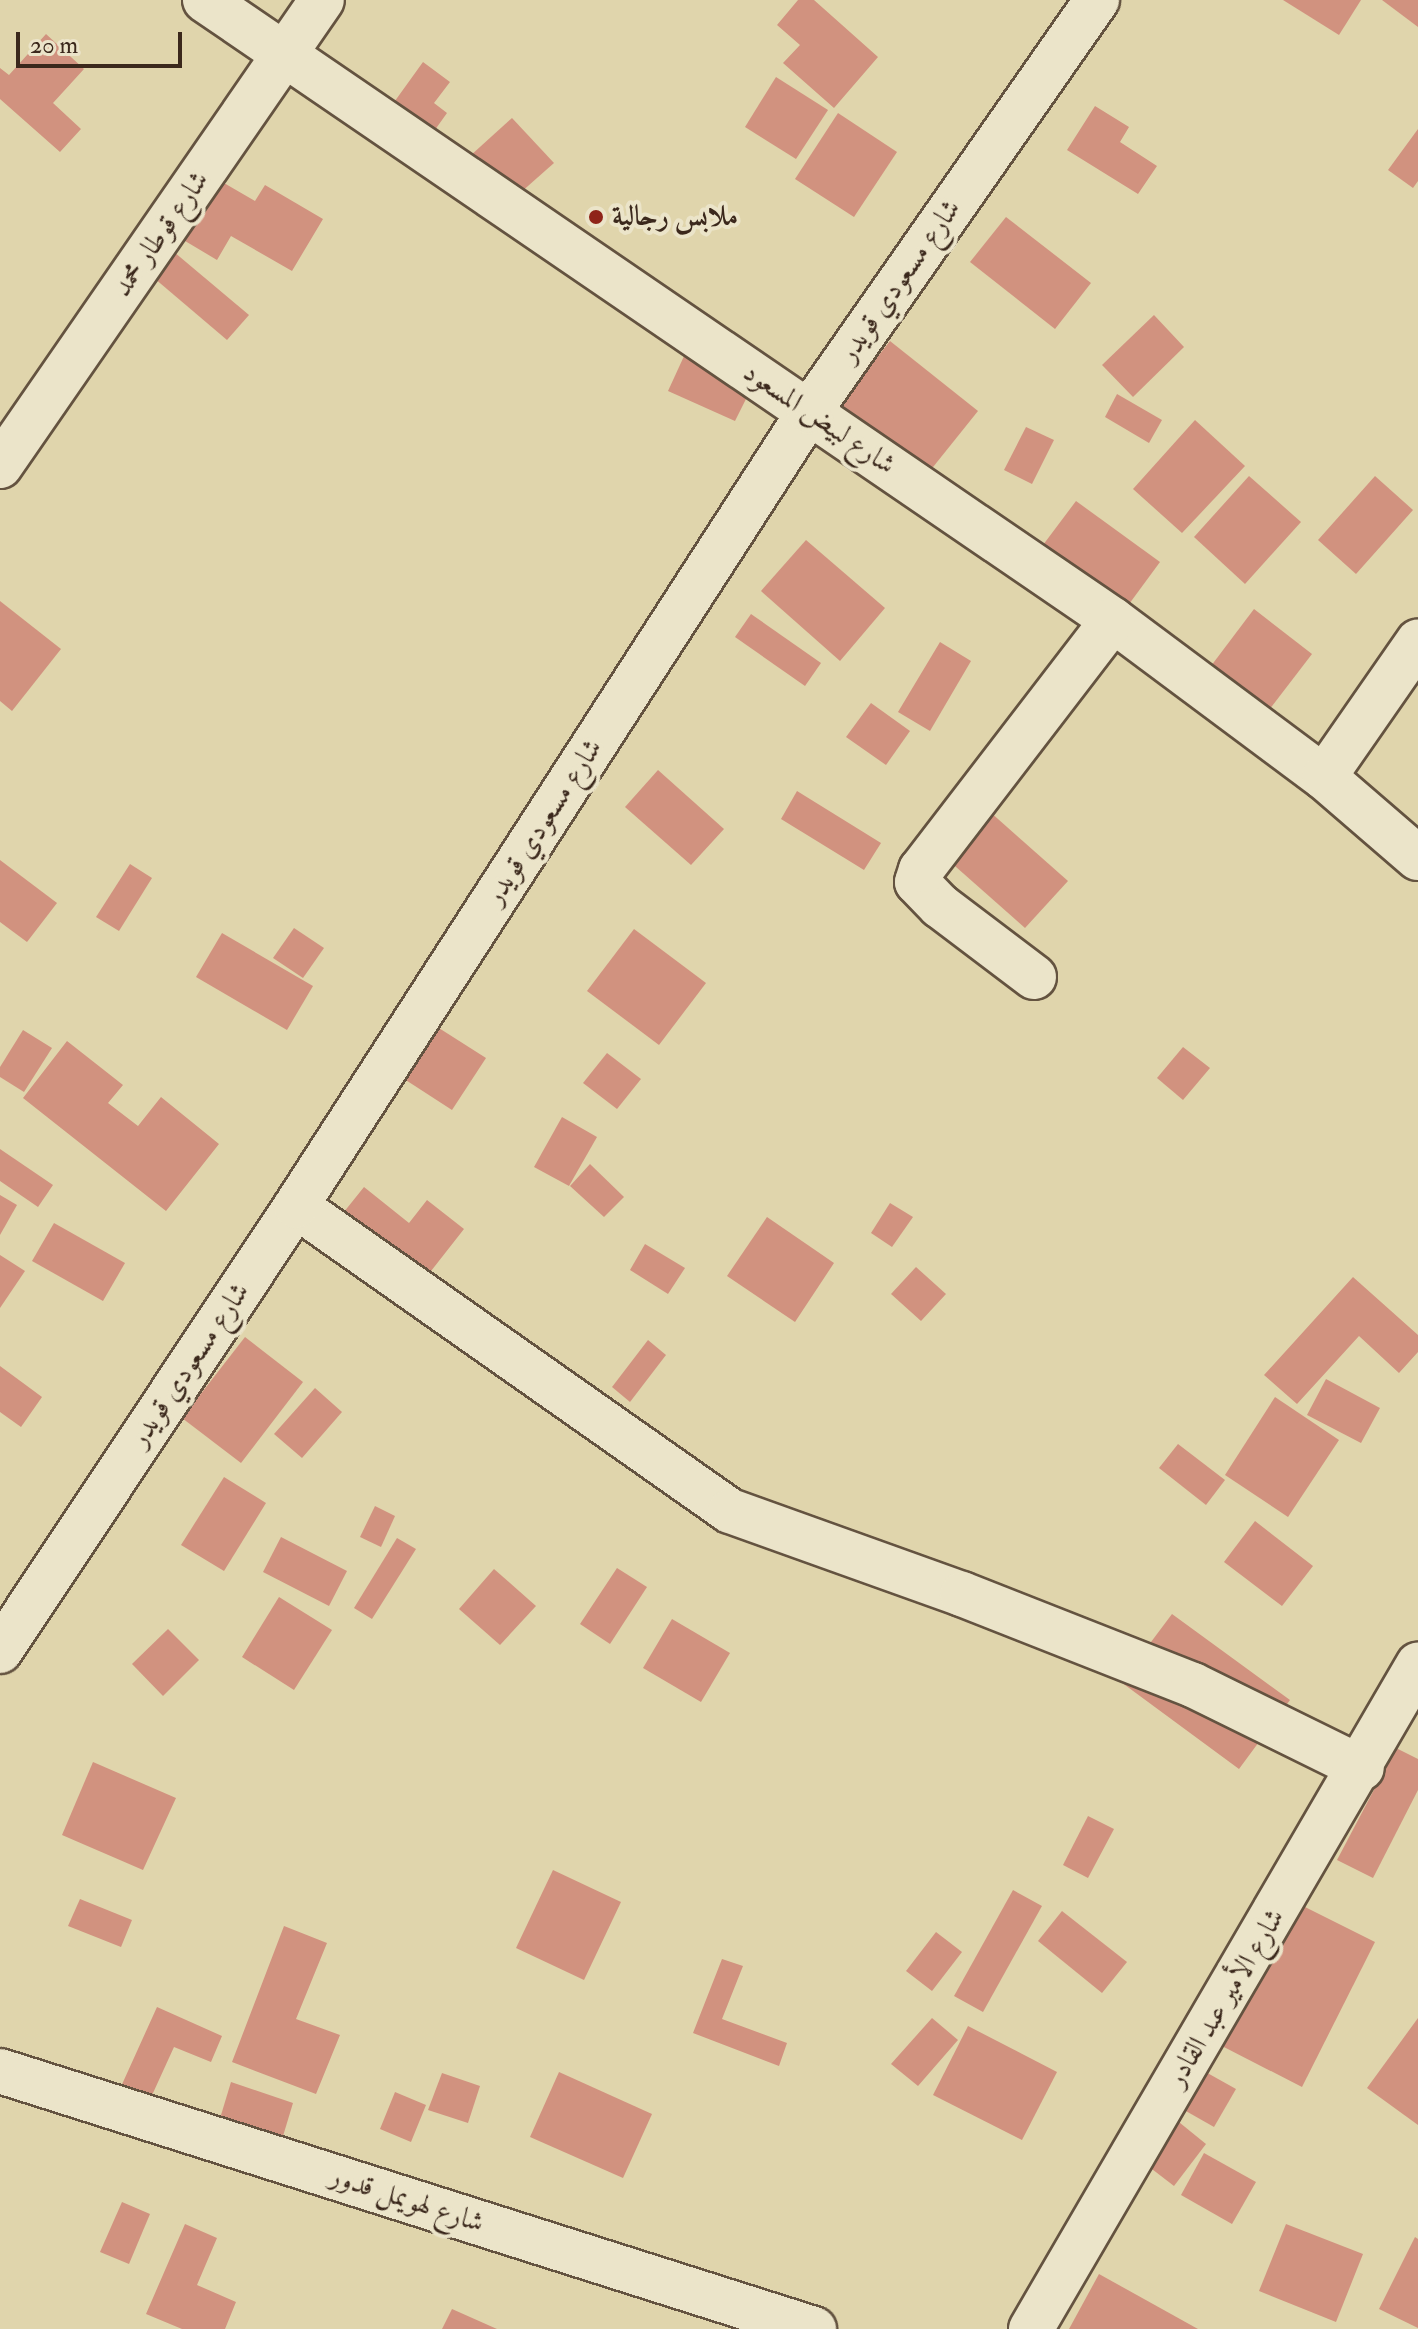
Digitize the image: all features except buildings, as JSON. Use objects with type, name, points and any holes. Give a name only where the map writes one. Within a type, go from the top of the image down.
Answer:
[{"type":"street","name":"شارع لبيض المسعود","points":[[205,0],[1113,620],[1324,777],[1418,858]]},
{"type":"street","name":"شارع قوطار محمد","points":[[0,466],[322,0]]},
{"type":"street","name":"شارع مسعودي قويدر","points":[[0,1651],[296,1206],[809,412],[1097,0]]},
{"type":"street","points":[[1034,977],[932,900],[917,882],[950,832],[1113,620]]},
{"type":"street","points":[[1324,777],[1418,642]]},
{"type":"street","points":[[296,1206],[730,1511],[962,1594],[1193,1685],[1362,1768]]},
{"type":"street","name":"شارع الأمير عبد القادر","points":[[1031,2329],[1362,1768],[1418,1665]]},
{"type":"street","name":"شارع لهويمل قدور","points":[[0,2071],[814,2329]]},
{"type":"place","name":"ملابس رجالية","points":[[596,217]]}]
